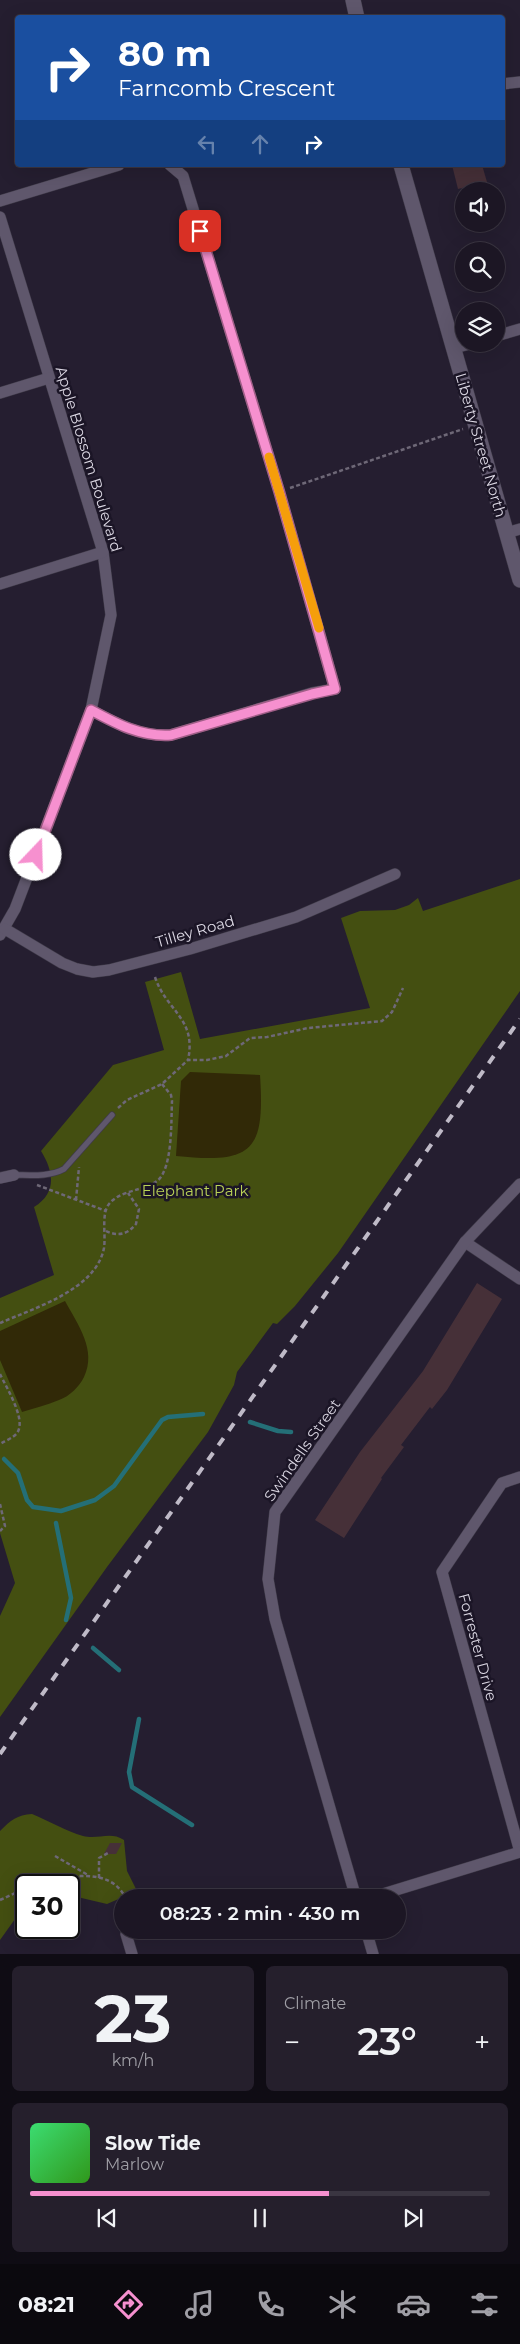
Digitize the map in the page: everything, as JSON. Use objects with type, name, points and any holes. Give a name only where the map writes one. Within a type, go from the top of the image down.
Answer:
[{"type":"main road","points":[[354,0],[356,15]]},
{"type":"main road","name":"Liberty Street North","points":[[402,167],[476,425],[513,531],[520,580]]},
{"type":"street","points":[[505,84],[520,82]]},
{"type":"street","points":[[0,201],[112,167]]},
{"type":"street","points":[[91,710],[139,732],[154,736],[171,735],[335,689],[279,491],[182,176],[172,167]]},
{"type":"street","name":"Apple Blossom Boulevard","points":[[0,217],[103,552],[112,615],[91,710],[3,932]]},
{"type":"street","points":[[505,333],[520,329]]},
{"type":"street","points":[[0,393],[49,378]]},
{"type":"street","points":[[0,584],[103,552]]},
{"type":"street","name":"Tilley Road","points":[[3,932],[62,964],[85,970],[109,970],[190,949],[296,917],[395,874]]},
{"type":"street","points":[[0,1178],[14,1175]]},
{"type":"street","name":"Swindells Street","points":[[353,1889],[275,1619],[268,1578],[275,1512],[465,1242],[520,1184]]},
{"type":"street","points":[[465,1242],[520,1279]]},
{"type":"street","name":"Forrester Drive","points":[[520,1477],[502,1483],[442,1572],[520,1852]]},
{"type":"street","points":[[399,1889],[520,1852]]},
{"type":"street","points":[[128,1939],[132,1954]]},
{"type":"street","points":[[369,1939],[373,1954]]},
{"type":"lane","points":[[14,1175],[57,1173],[72,1163],[112,1114]]},
{"type":"path","points":[[279,491],[476,425]]},
{"type":"path","points":[[112,1114],[127,1100],[162,1084],[188,1060],[190,1042],[185,1024],[182,1017],[164,997],[155,977]]},
{"type":"path","points":[[188,1060],[208,1060],[226,1056],[250,1038],[267,1037],[308,1028],[382,1021],[392,1012],[402,988]]},
{"type":"path","points":[[0,1323],[72,1289],[92,1275],[103,1250],[106,1231],[106,1211],[115,1198],[157,1181],[166,1166],[172,1101],[171,1095],[162,1084]]},
{"type":"path","points":[[76,1200],[80,1151]]},
{"type":"path","points":[[14,1175],[106,1211]]},
{"type":"path","points":[[106,1231],[111,1234],[122,1234],[136,1224],[139,1209],[128,1193]]},
{"type":"path","points":[[0,1374],[19,1416],[20,1426],[16,1434],[0,1444]]},
{"type":"path","points":[[0,1504],[5,1526],[0,1531]]},
{"type":"path","points":[[99,1878],[98,1858],[108,1853]]},
{"type":"path","points":[[55,1856],[90,1877]]},
{"type":"path","points":[[80,1877],[99,1878],[116,1885],[119,1889]]},
{"type":"path","points":[[0,1900],[15,1893]]},
{"type":"green space","name":"Elephant Park","points":[[520,879],[520,991],[338,1253],[295,1306],[277,1324],[273,1323],[237,1372],[234,1385],[208,1432],[107,1567],[0,1717],[0,1616],[15,1583],[0,1533],[0,1298],[54,1275],[34,1207],[47,1195],[51,1182],[49,1167],[41,1151],[113,1065],[164,1050],[145,982],[181,972],[200,1039],[370,1008],[341,918],[360,911],[395,910],[409,905],[418,898],[423,911]]},
{"type":"green space","points":[[32,1814],[83,1836],[114,1836],[124,1840],[127,1871],[136,1889],[114,1889],[114,1901],[107,1904],[80,1898],[80,1874],[15,1874],[15,1919],[0,1940],[0,1831],[22,1816]]},
{"type":"sand","points":[[190,1072],[260,1075],[260,1121],[256,1136],[249,1147],[238,1154],[222,1157],[176,1156],[181,1081]]},
{"type":"sand","points":[[65,1301],[80,1328],[87,1347],[87,1367],[84,1377],[77,1388],[67,1396],[22,1412],[0,1360],[0,1331]]},
{"type":"building","points":[[452,167],[483,167],[487,182],[456,182]]},
{"type":"building","points":[[477,1283],[502,1299],[447,1390],[432,1409],[430,1407],[401,1445],[404,1447],[381,1478],[344,1538],[315,1520],[360,1452],[423,1371]]},
{"type":"building","points":[[110,1843],[122,1843],[116,1854],[104,1854]]},
{"type":"waterway","points":[[4,1459],[18,1473],[27,1500],[33,1507],[61,1511],[95,1500],[114,1486],[162,1420],[168,1417],[203,1414]]},
{"type":"waterway","points":[[250,1422],[278,1431],[291,1432]]},
{"type":"waterway","points":[[56,1523],[71,1598],[66,1620]]},
{"type":"waterway","points":[[93,1648],[119,1670]]},
{"type":"waterway","points":[[139,1719],[129,1772],[132,1787],[192,1825]]},
{"type":"railway","points":[[0,1754],[520,1019]]},
{"type":"slow traffic","points":[[269,457],[319,628]]},
{"type":"route","points":[[36,855],[91,710],[125,728],[154,736],[171,735],[335,689],[330,664],[200,231]]}]
